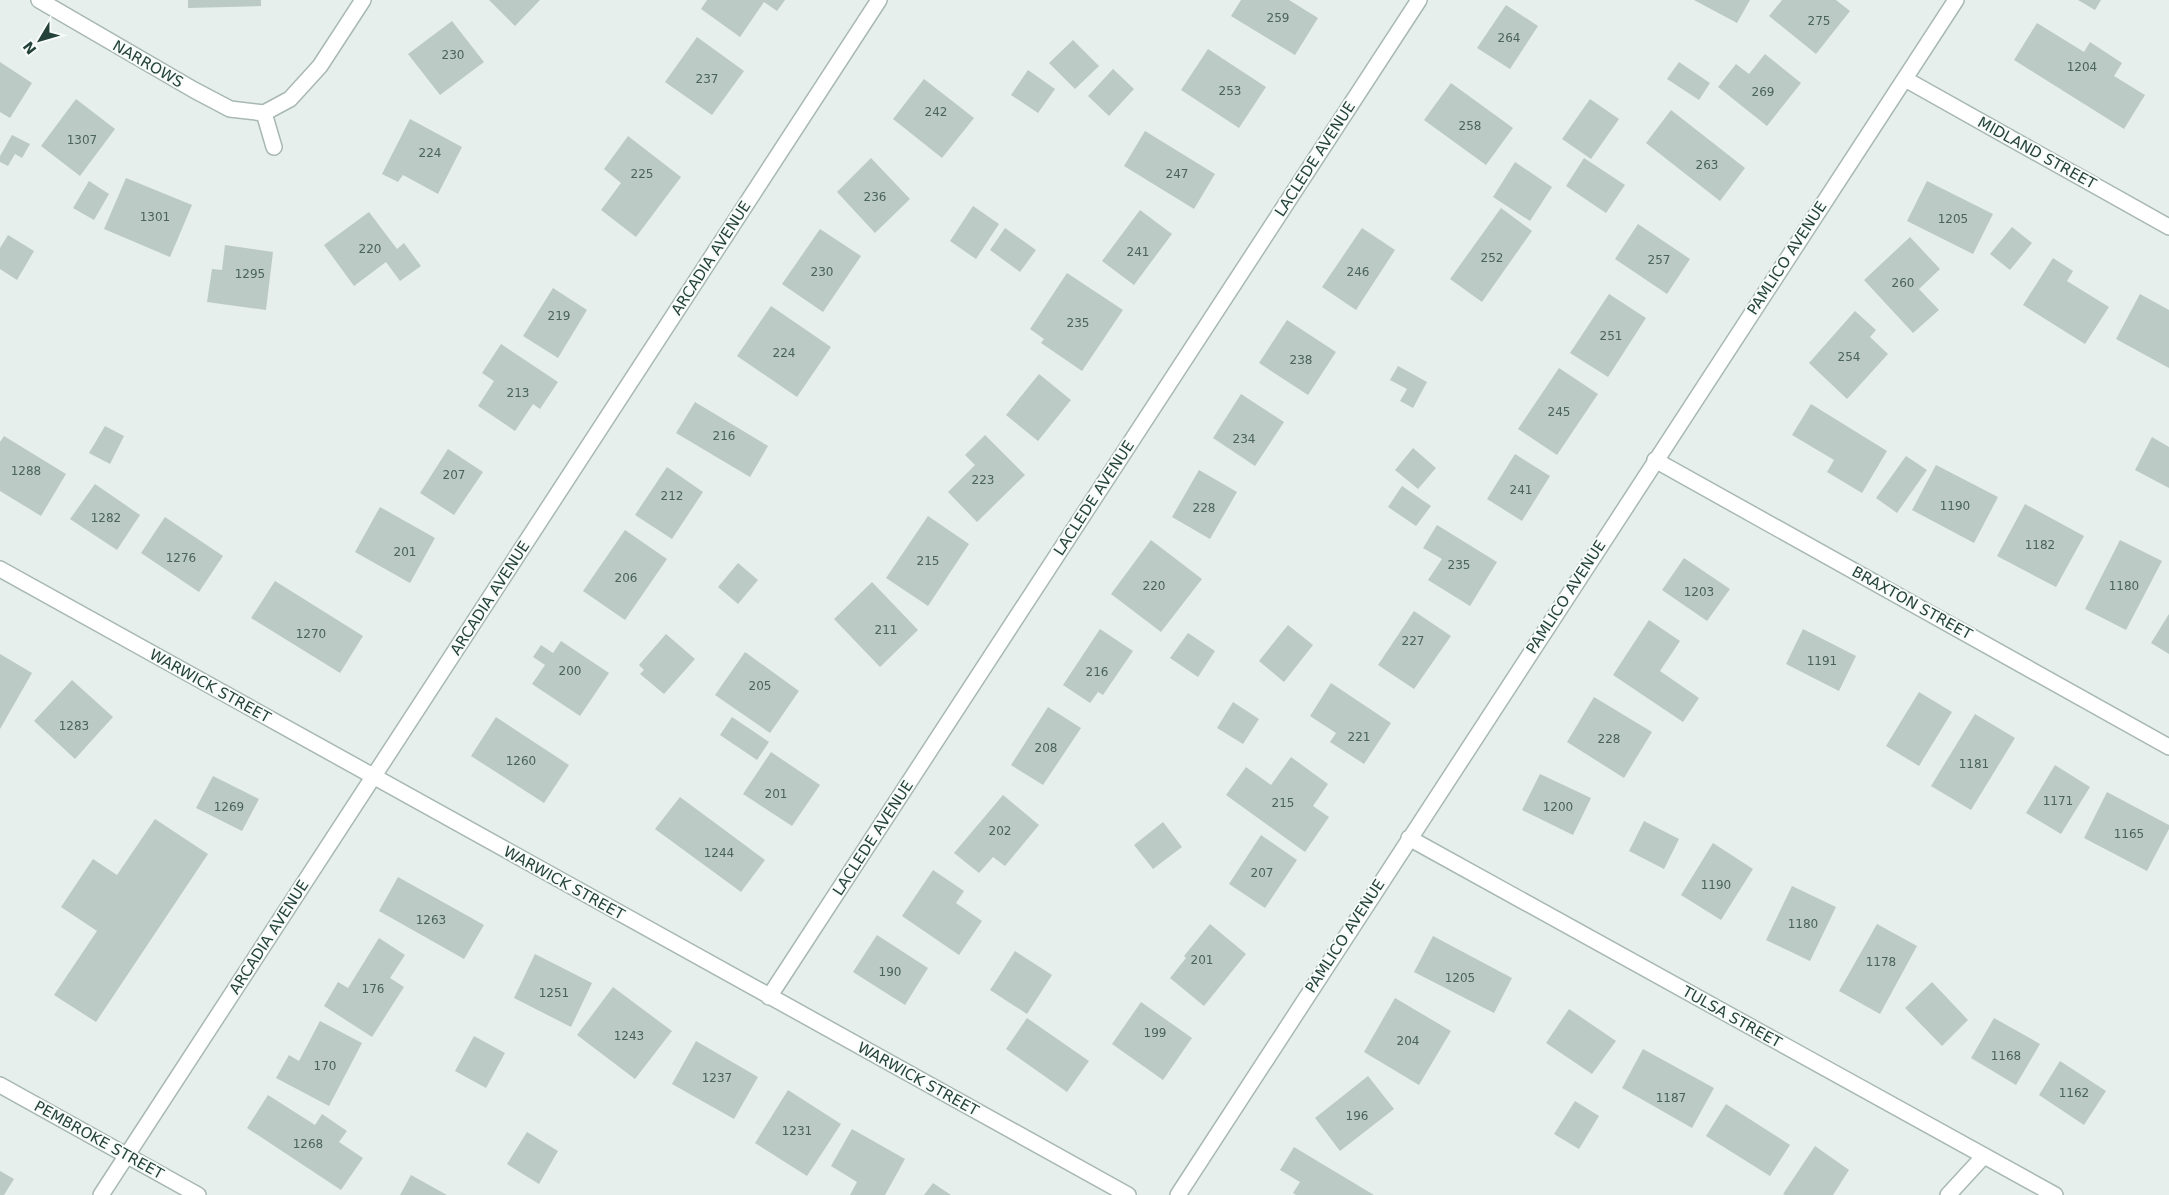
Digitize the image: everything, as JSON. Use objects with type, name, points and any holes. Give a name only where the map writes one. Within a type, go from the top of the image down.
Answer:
[{"type":"street","name":"NARROWS","points":[[39,0],[230,109],[264,113]]},
{"type":"street","points":[[274,147],[264,113],[290,99],[320,66],[363,0]]},
{"type":"street","name":"ARCADIA AVENUE","points":[[101,1195],[880,0]]},
{"type":"street","name":"LACLEDE AVENUE","points":[[769,997],[1419,0]]},
{"type":"street","name":"PAMLICO AVENUE","points":[[1178,1195],[1956,0]]},
{"type":"street","name":"MIDLAND STREET","points":[[1905,79],[2169,227]]},
{"type":"street","name":"BRAXTON STREET","points":[[1655,460],[2169,747]]},
{"type":"street","name":"WARWICK STREET","points":[[0,569],[1128,1195]]},
{"type":"street","name":"TULSA STREET","points":[[1409,838],[2055,1195]]},
{"type":"street","name":"PEMBROKE STREET","points":[[0,1085],[198,1195]]},
{"type":"street","points":[[1948,1195],[1983,1156]]},
{"type":"building","points":[[188,0],[261,0],[261,6],[188,8]]},
{"type":"building","points":[[489,0],[540,0],[515,26]]},
{"type":"building","points":[[707,0],[785,0],[777,11],[764,2],[740,37],[701,9]]},
{"type":"building","points":[[1241,0],[1289,0],[1318,18],[1295,55],[1231,16]]},
{"type":"building","points":[[1694,0],[1750,0],[1737,23]]},
{"type":"building","points":[[1782,0],[1836,0],[1850,11],[1816,54],[1769,16]]},
{"type":"building","points":[[2078,0],[2101,0],[2095,10]]},
{"type":"building","points":[[1506,5],[1538,26],[1510,69],[1477,48]]},
{"type":"building","points":[[452,21],[484,62],[440,95],[408,54]]},
{"type":"building","points":[[2037,23],[2084,52],[2090,42],[2122,63],[2114,76],[2145,95],[2124,129],[2014,60]]},
{"type":"building","points":[[697,37],[744,71],[712,115],[665,82]]},
{"type":"building","points":[[1073,40],[1099,66],[1075,89],[1049,63]]},
{"type":"building","points":[[1208,49],[1266,87],[1239,128],[1181,90]]},
{"type":"building","points":[[1765,54],[1801,83],[1767,126],[1718,87],[1736,64],[1749,74]]},
{"type":"building","points":[[0,62],[32,83],[10,118],[0,112]]},
{"type":"building","points":[[1679,62],[1710,83],[1699,100],[1667,79]]},
{"type":"building","points":[[1113,69],[1134,89],[1109,116],[1088,96]]},
{"type":"building","points":[[1028,70],[1055,89],[1038,113],[1011,95]]},
{"type":"building","points":[[924,79],[974,118],[942,158],[893,119]]},
{"type":"building","points":[[1451,83],[1513,128],[1486,165],[1424,120]]},
{"type":"building","points":[[76,99],[115,129],[80,176],[41,146]]},
{"type":"building","points":[[1590,99],[1619,119],[1591,159],[1562,139]]},
{"type":"building","points":[[1671,110],[1745,168],[1720,201],[1646,143]]},
{"type":"building","points":[[410,119],[462,147],[438,194],[403,175],[398,182],[382,174]]},
{"type":"building","points":[[1145,131],[1215,174],[1194,209],[1124,166]]},
{"type":"building","points":[[12,135],[30,144],[22,158],[15,154],[8,166],[0,162],[0,156]]},
{"type":"building","points":[[628,136],[681,177],[636,237],[601,210],[621,183],[604,169]]},
{"type":"building","points":[[871,158],[910,199],[875,233],[837,192]]},
{"type":"building","points":[[1584,158],[1625,185],[1606,213],[1566,186]]},
{"type":"building","points":[[1515,162],[1552,187],[1530,221],[1493,197]]},
{"type":"building","points":[[126,178],[192,205],[170,257],[104,229]]},
{"type":"building","points":[[89,181],[109,194],[94,220],[73,208]]},
{"type":"building","points":[[1927,181],[1993,214],[1973,254],[1907,221]]},
{"type":"building","points":[[973,206],[999,224],[976,259],[950,241]]},
{"type":"building","points":[[1501,208],[1532,231],[1482,302],[1450,279]]},
{"type":"building","points":[[1140,210],[1172,234],[1134,285],[1102,261]]},
{"type":"building","points":[[369,212],[397,249],[404,243],[421,266],[400,281],[386,262],[354,286],[324,245]]},
{"type":"building","points":[[1638,224],[1690,259],[1667,294],[1615,259]]},
{"type":"building","points":[[2012,227],[2032,243],[2010,270],[1990,254]]},
{"type":"building","points":[[1005,228],[1036,250],[1020,272],[990,250]]},
{"type":"building","points":[[1362,228],[1395,250],[1356,310],[1322,287]]},
{"type":"building","points":[[820,229],[861,256],[823,312],[782,284]]},
{"type":"building","points":[[8,235],[34,251],[17,280],[0,269],[0,248]]},
{"type":"building","points":[[1910,237],[1940,269],[1919,289],[1939,310],[1913,333],[1864,280]]},
{"type":"building","points":[[225,245],[273,252],[266,310],[207,302],[212,269],[222,270]]},
{"type":"building","points":[[2053,258],[2073,271],[2067,281],[2109,307],[2085,344],[2023,305]]},
{"type":"building","points":[[1067,273],[1123,310],[1082,371],[1041,343],[1044,339],[1030,329]]},
{"type":"building","points":[[553,288],[587,310],[558,358],[523,336]]},
{"type":"building","points":[[1609,294],[1646,318],[1608,377],[1570,353]]},
{"type":"building","points":[[2140,294],[2169,310],[2169,368],[2116,339]]},
{"type":"building","points":[[771,306],[831,347],[797,397],[737,356]]},
{"type":"building","points":[[1855,311],[1876,330],[1870,337],[1888,354],[1847,399],[1809,363]]},
{"type":"building","points":[[1287,320],[1336,352],[1308,395],[1259,363]]},
{"type":"building","points":[[501,344],[558,382],[540,409],[533,404],[515,431],[478,406],[494,381],[482,373]]},
{"type":"building","points":[[1398,366],[1427,382],[1413,408],[1400,401],[1407,389],[1390,380]]},
{"type":"building","points":[[1559,368],[1598,394],[1557,455],[1518,429]]},
{"type":"building","points":[[1039,374],[1071,400],[1038,441],[1006,415]]},
{"type":"building","points":[[1241,394],[1284,422],[1255,466],[1213,438]]},
{"type":"building","points":[[695,402],[768,446],[750,477],[676,433]]},
{"type":"building","points":[[1811,404],[1887,451],[1862,493],[1827,472],[1834,460],[1792,435]]},
{"type":"building","points":[[105,426],[124,436],[110,464],[89,453]]},
{"type":"building","points":[[985,435],[1025,475],[977,522],[948,492],[975,465],[965,455]]},
{"type":"building","points":[[4,436],[66,474],[41,516],[0,491],[0,442]]},
{"type":"building","points":[[2152,437],[2169,447],[2169,488],[2135,470]]},
{"type":"building","points":[[1413,448],[1436,468],[1418,489],[1395,470]]},
{"type":"building","points":[[448,449],[483,472],[454,515],[420,493]]},
{"type":"building","points":[[1515,454],[1550,476],[1522,521],[1487,499]]},
{"type":"building","points":[[1906,456],[1927,470],[1897,513],[1876,498]]},
{"type":"building","points":[[1936,465],[1998,497],[1974,543],[1912,510]]},
{"type":"building","points":[[667,467],[703,492],[672,539],[635,515]]},
{"type":"building","points":[[1199,470],[1237,492],[1210,539],[1172,517]]},
{"type":"building","points":[[95,484],[140,515],[117,550],[70,519]]},
{"type":"building","points":[[1402,486],[1431,506],[1416,526],[1388,507]]},
{"type":"building","points":[[2025,504],[2084,536],[2056,587],[1997,556]]},
{"type":"building","points":[[380,507],[435,538],[410,583],[355,552]]},
{"type":"building","points":[[928,516],[969,544],[928,606],[886,578]]},
{"type":"building","points":[[165,517],[223,556],[199,592],[141,553]]},
{"type":"building","points":[[1437,525],[1497,562],[1470,606],[1428,580],[1442,559],[1423,548]]},
{"type":"building","points":[[625,530],[667,559],[625,620],[583,591]]},
{"type":"building","points":[[1151,540],[1202,579],[1161,632],[1111,594]]},
{"type":"building","points":[[2120,540],[2162,561],[2126,630],[2085,609]]},
{"type":"building","points":[[1684,558],[1730,589],[1707,621],[1662,590]]},
{"type":"building","points":[[738,563],[758,580],[738,604],[718,587]]},
{"type":"building","points":[[275,581],[363,636],[340,673],[251,618]]},
{"type":"building","points":[[872,582],[918,630],[880,667],[834,619]]},
{"type":"building","points":[[1414,611],[1451,636],[1414,689],[1378,665]]},
{"type":"building","points":[[2169,614],[2169,654],[2151,643]]},
{"type":"building","points":[[1649,620],[1680,641],[1660,671],[1699,698],[1683,722],[1613,675]]},
{"type":"building","points":[[1288,625],[1313,645],[1284,682],[1259,661]]},
{"type":"building","points":[[1100,629],[1133,651],[1103,695],[1098,692],[1090,703],[1063,685]]},
{"type":"building","points":[[1803,629],[1856,656],[1839,691],[1786,664]]},
{"type":"building","points":[[1188,633],[1215,651],[1198,677],[1170,658]]},
{"type":"building","points":[[666,634],[695,659],[664,694],[640,674],[644,670],[639,665]]},
{"type":"building","points":[[561,641],[609,673],[580,716],[532,684],[545,665],[533,657],[541,645],[553,653]]},
{"type":"building","points":[[745,652],[799,691],[770,733],[715,695]]},
{"type":"building","points":[[0,654],[32,673],[0,729]]},
{"type":"building","points":[[72,680],[113,717],[75,759],[34,721]]},
{"type":"building","points":[[1331,683],[1391,723],[1364,764],[1330,742],[1336,733],[1310,716]]},
{"type":"building","points":[[1919,692],[1952,712],[1919,766],[1886,746]]},
{"type":"building","points":[[1594,697],[1652,732],[1624,778],[1567,742]]},
{"type":"building","points":[[1233,702],[1259,719],[1243,744],[1217,728]]},
{"type":"building","points":[[1048,707],[1081,728],[1043,785],[1011,765]]},
{"type":"building","points":[[1975,714],[2015,738],[1971,810],[1931,786]]},
{"type":"building","points":[[496,717],[569,765],[544,803],[471,756]]},
{"type":"building","points":[[732,717],[769,742],[757,760],[720,735]]},
{"type":"building","points":[[771,752],[820,785],[792,826],[743,794]]},
{"type":"building","points":[[1291,757],[1328,784],[1313,806],[1329,817],[1305,852],[1226,795],[1246,767],[1271,785]]},
{"type":"building","points":[[2055,765],[2090,787],[2061,834],[2026,813]]},
{"type":"building","points":[[1540,774],[1591,798],[1573,835],[1522,810]]},
{"type":"building","points":[[213,776],[259,799],[242,831],[196,808]]},
{"type":"building","points":[[2107,792],[2169,825],[2169,829],[2147,871],[2084,838]]},
{"type":"building","points":[[1003,795],[1039,825],[1005,866],[993,857],[979,873],[954,853]]},
{"type":"building","points":[[680,797],[765,860],[741,892],[655,829]]},
{"type":"building","points":[[155,819],[208,854],[96,1022],[54,995],[97,931],[61,907],[93,859],[117,875]]},
{"type":"building","points":[[1644,821],[1679,839],[1664,869],[1629,851]]},
{"type":"building","points":[[1163,822],[1182,847],[1153,869],[1134,845]]},
{"type":"building","points":[[1261,835],[1297,860],[1265,908],[1229,884]]},
{"type":"building","points":[[1713,843],[1753,869],[1721,920],[1681,895]]},
{"type":"building","points":[[933,870],[964,891],[956,903],[982,921],[959,955],[902,916]]},
{"type":"building","points":[[398,877],[484,925],[464,959],[379,911]]},
{"type":"building","points":[[1792,886],[1836,907],[1810,961],[1766,940]]},
{"type":"building","points":[[1210,924],[1246,954],[1204,1006],[1170,978],[1186,958],[1184,956]]},
{"type":"building","points":[[1877,924],[1917,946],[1880,1014],[1839,991]]},
{"type":"building","points":[[877,935],[928,968],[905,1005],[853,972]]},
{"type":"building","points":[[1433,936],[1512,978],[1494,1013],[1414,972]]},
{"type":"building","points":[[379,938],[405,955],[390,978],[404,987],[372,1037],[324,1006],[338,982],[348,988]]},
{"type":"building","points":[[1015,951],[1052,975],[1027,1014],[990,990]]},
{"type":"building","points":[[535,954],[592,983],[571,1027],[514,998]]},
{"type":"building","points":[[1932,982],[1968,1020],[1942,1046],[1905,1008]]},
{"type":"building","points":[[613,987],[672,1031],[635,1079],[577,1035]]},
{"type":"building","points":[[1395,998],[1451,1031],[1419,1085],[1364,1052]]},
{"type":"building","points":[[1141,1002],[1192,1038],[1163,1080],[1112,1044]]},
{"type":"building","points":[[1569,1009],[1616,1041],[1592,1074],[1546,1043]]},
{"type":"building","points":[[1027,1018],[1089,1061],[1067,1092],[1006,1049]]},
{"type":"building","points":[[1994,1018],[2040,1044],[2016,1085],[1971,1058]]},
{"type":"building","points":[[320,1021],[362,1043],[329,1106],[276,1078],[289,1055],[299,1061]]},
{"type":"building","points":[[474,1036],[505,1053],[486,1088],[455,1071]]},
{"type":"building","points":[[696,1041],[758,1077],[734,1119],[672,1084]]},
{"type":"building","points":[[1643,1049],[1714,1088],[1692,1128],[1622,1088]]},
{"type":"building","points":[[2060,1061],[2106,1091],[2084,1125],[2039,1095]]},
{"type":"building","points":[[1368,1076],[1394,1109],[1340,1151],[1315,1118]]},
{"type":"building","points":[[788,1090],[841,1124],[807,1176],[755,1143]]},
{"type":"building","points":[[268,1095],[315,1125],[322,1114],[347,1131],[339,1142],[363,1158],[341,1190],[247,1128]]},
{"type":"building","points":[[1575,1101],[1599,1116],[1579,1149],[1554,1134]]},
{"type":"building","points":[[1726,1104],[1790,1145],[1770,1176],[1706,1136]]},
{"type":"building","points":[[852,1129],[905,1159],[885,1195],[850,1195],[857,1182],[831,1166]]},
{"type":"building","points":[[527,1132],[558,1151],[539,1184],[507,1164]]},
{"type":"building","points":[[1815,1146],[1849,1170],[1833,1195],[1783,1194]]},
{"type":"building","points":[[1294,1147],[1374,1195],[1296,1195],[1293,1193],[1300,1182],[1280,1170]]},
{"type":"building","points":[[0,1171],[14,1179],[4,1195],[0,1195]]},
{"type":"building","points":[[411,1175],[447,1195],[400,1195]]},
{"type":"building","points":[[933,1183],[951,1195],[924,1195]]}]
